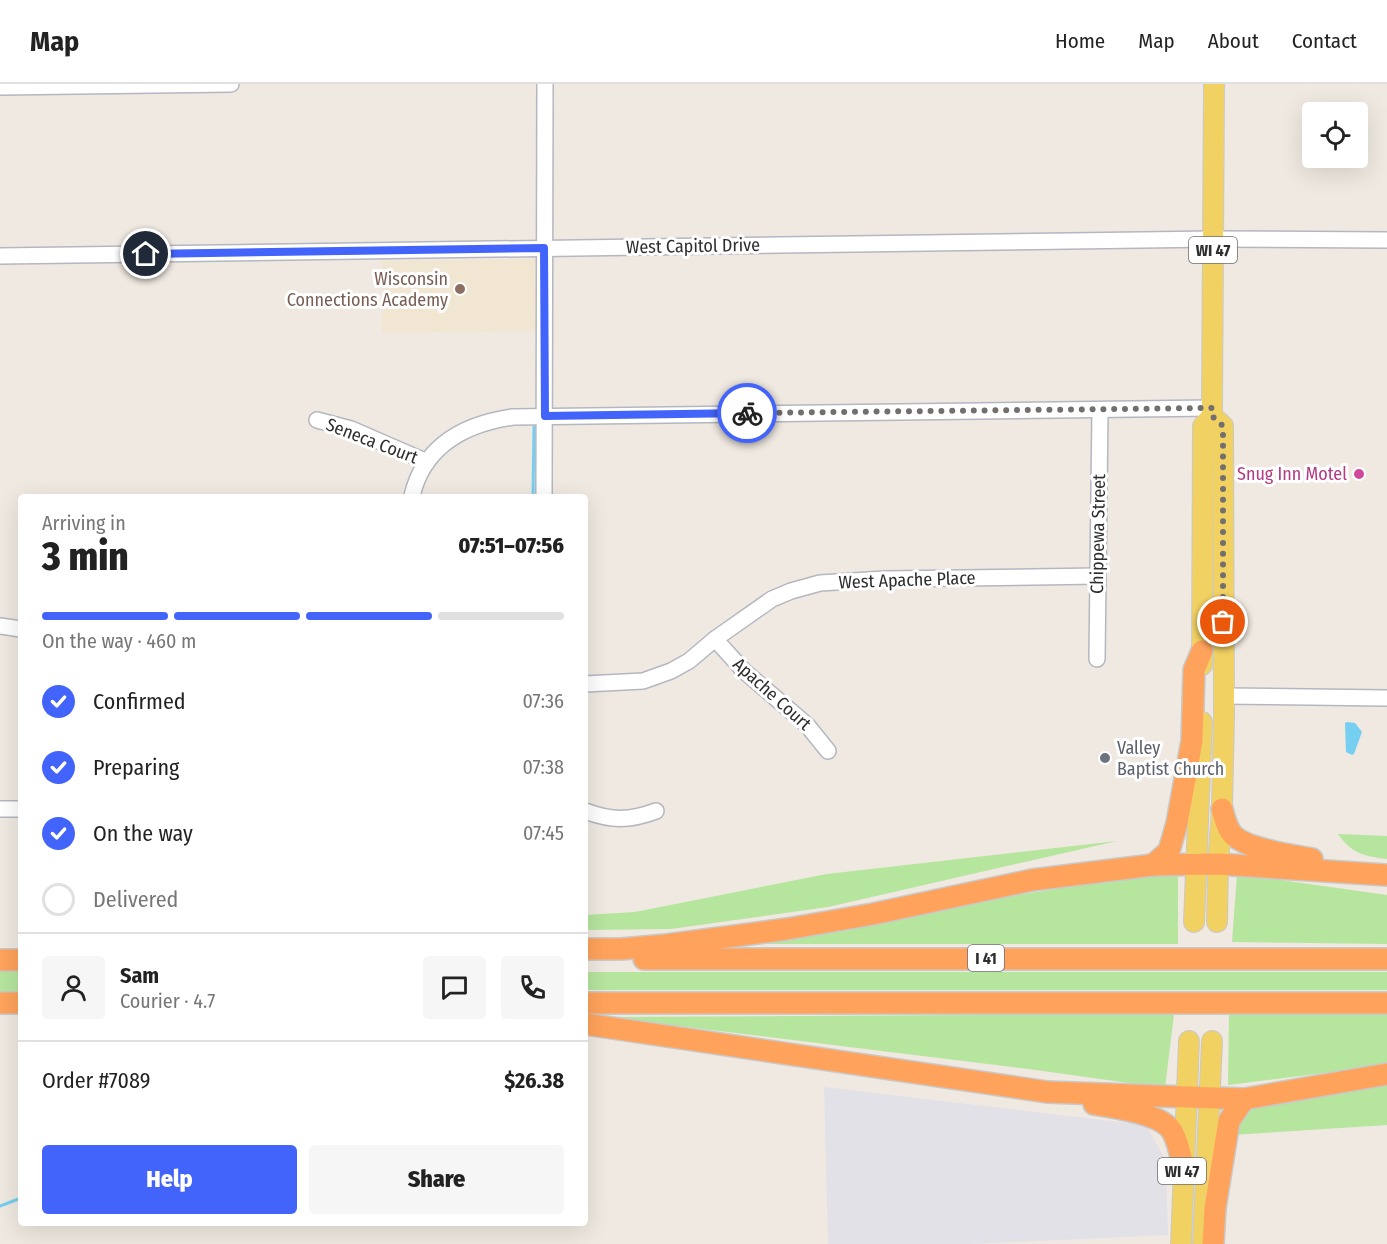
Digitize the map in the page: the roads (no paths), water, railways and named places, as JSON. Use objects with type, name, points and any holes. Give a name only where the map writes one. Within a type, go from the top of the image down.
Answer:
[{"type":"highway","points":[[1153,865],[1169,851],[1178,823],[1192,741],[1194,670],[1202,651]]},
{"type":"highway","points":[[1222,809],[1230,831],[1241,841],[1381,874]]},
{"type":"highway","points":[[588,950],[666,945],[787,929],[873,914],[1032,880],[1153,865],[1207,865],[1381,874]]},
{"type":"highway","name":"I 41","points":[[588,960],[1387,959]]},
{"type":"highway","points":[[0,960],[18,960]]},
{"type":"highway","points":[[0,1003],[18,1003]]},
{"type":"highway","points":[[588,1003],[1387,1003]]},
{"type":"highway","points":[[588,1024],[1047,1092],[1146,1115],[1163,1122],[1173,1132],[1183,1165]]},
{"type":"highway","points":[[1047,1092],[1244,1100],[1387,1074]]},
{"type":"highway","points":[[1213,1244],[1215,1208],[1230,1121],[1244,1100]]},
{"type":"main road","name":"WI 47","points":[[1214,84],[1212,412],[1203,426],[1202,651],[1207,865],[1217,922]]},
{"type":"main road","name":"WI 47","points":[[1194,922],[1222,809],[1223,426],[1212,412]]},
{"type":"main road","name":"WI 47","points":[[1181,1244],[1189,1041]]},
{"type":"main road","name":"WI 47","points":[[1203,1244],[1212,1041]]},
{"type":"street","points":[[0,87],[231,84]]},
{"type":"street","points":[[544,494],[545,84]]},
{"type":"street","name":"West Capitol Drive","points":[[0,256],[1213,239],[1387,240]]},
{"type":"street","points":[[413,494],[427,462],[443,444],[460,432],[504,418],[1100,410],[1212,412]]},
{"type":"street","name":"Chippewa Street","points":[[1097,659],[1100,410]]},
{"type":"street","name":"Seneca Court","points":[[317,420],[351,429],[427,462]]},
{"type":"street","name":"West Apache Place","points":[[588,684],[627,683],[658,677],[690,661],[772,599],[820,583],[896,579],[1098,576]]},
{"type":"street","points":[[0,626],[18,629]]},
{"type":"street","name":"Apache Court","points":[[722,635],[744,671],[807,725],[828,751]]},
{"type":"street","points":[[1224,696],[1387,698]]},
{"type":"street","points":[[0,808],[18,808]]},
{"type":"street","points":[[588,812],[612,819],[627,820],[656,811]]},
{"type":"water","points":[[1345,723],[1355,723],[1362,732],[1352,755],[1346,752]]},
{"type":"waterway","points":[[533,494],[534,427]]},
{"type":"waterway","points":[[0,1206],[18,1199]]},
{"type":"place","name":"Wisconsin Connections Academy","points":[[460,289]]},
{"type":"place","name":"Snug Inn Motel","points":[[1359,474]]},
{"type":"place","name":"Valley Baptist Church","points":[[1105,758]]}]
